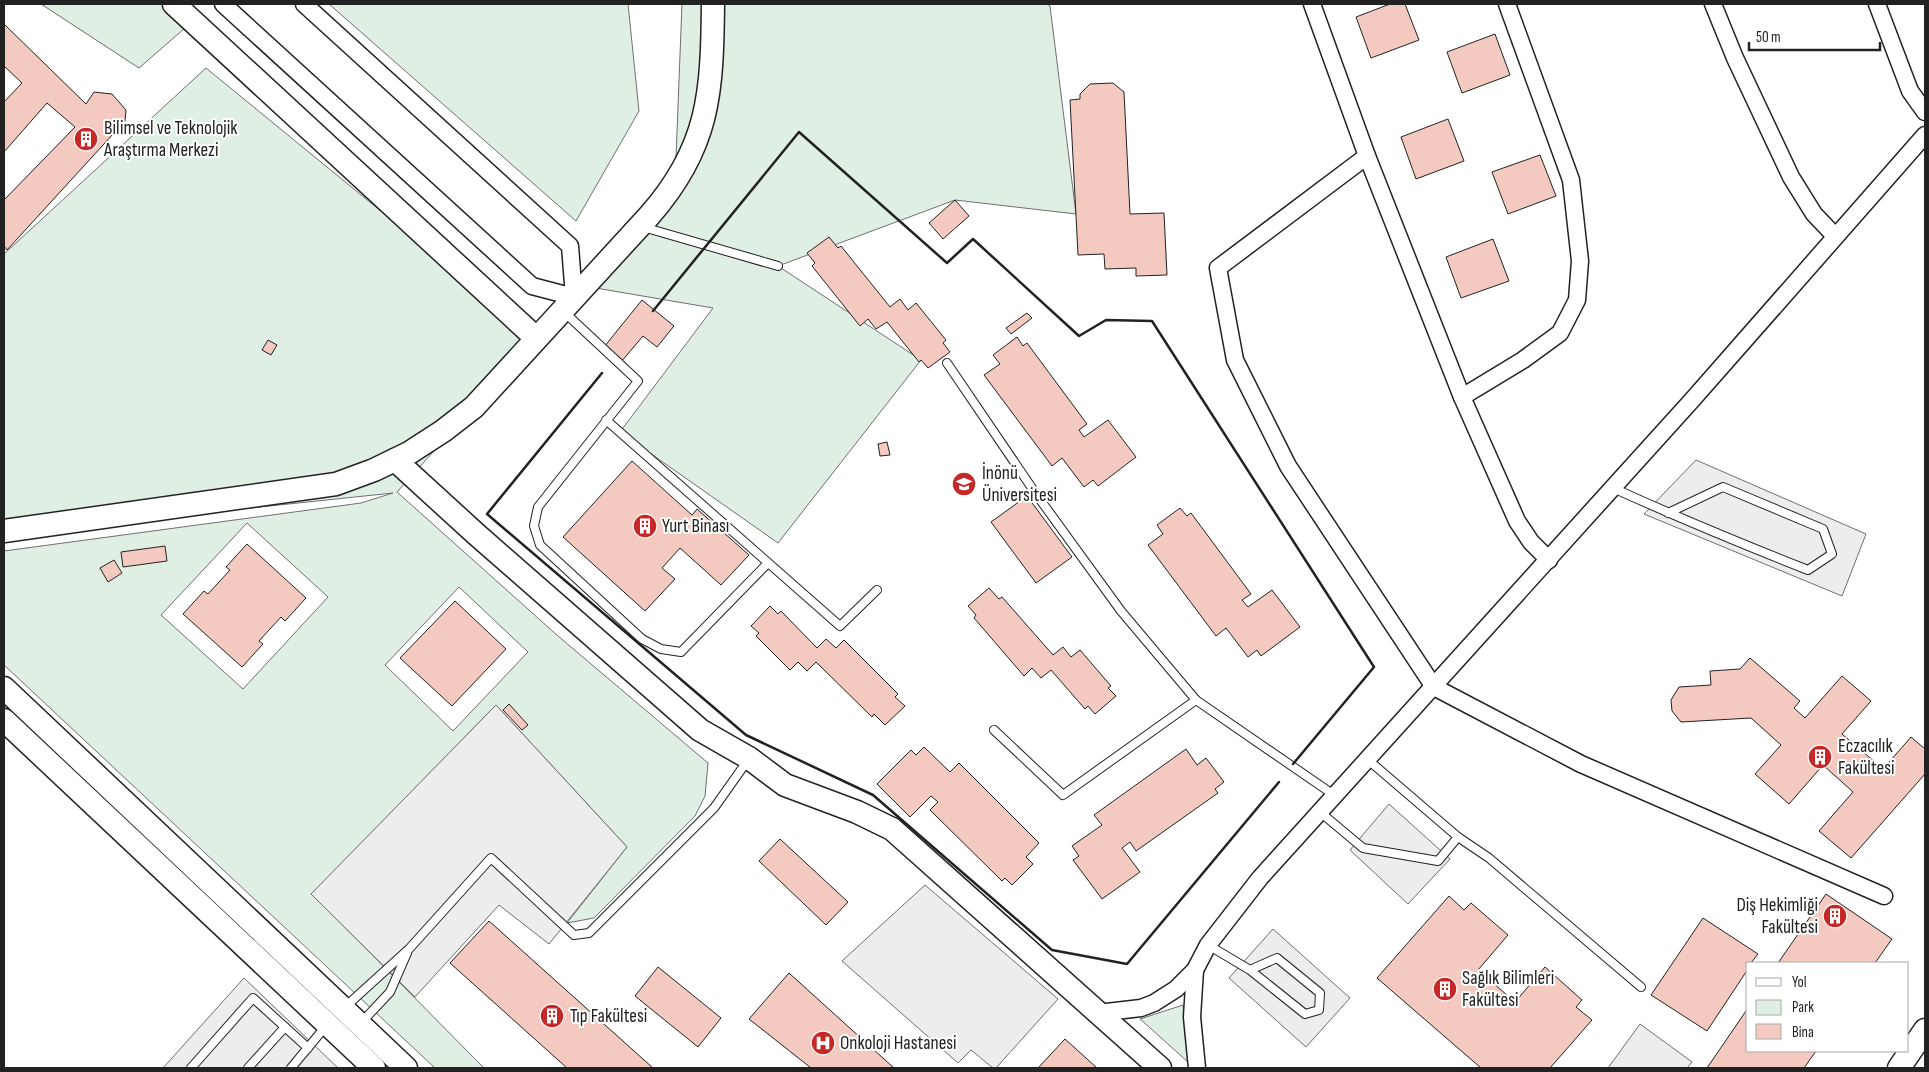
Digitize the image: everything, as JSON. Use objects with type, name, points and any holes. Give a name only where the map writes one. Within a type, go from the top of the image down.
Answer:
[{"type":"main road","points":[[174,4],[536,338]]},
{"type":"main road","points":[[4,531],[336,484],[396,460],[443,431],[474,407],[639,226],[675,183],[686,166],[702,127],[711,86],[713,4]]},
{"type":"main road","points":[[396,460],[476,534],[700,730],[749,758],[785,786],[857,812],[892,829],[1160,1068]]},
{"type":"main road","points":[[4,688],[335,1016],[374,1068]]},
{"type":"main road","points":[[4,720],[335,1016],[360,1024],[406,1068]]},
{"type":"main road","points":[[1898,1068],[1925,1030]]},
{"type":"street","points":[[223,4],[532,286],[568,303],[570,246],[304,4]]},
{"type":"street","points":[[1312,4],[1366,156],[1462,396],[1517,521],[1531,542],[1549,560]]},
{"type":"street","points":[[1462,396],[1524,360],[1560,333],[1577,300],[1580,261],[1571,180],[1507,4]]},
{"type":"street","points":[[1713,4],[1735,58],[1791,177],[1814,214],[1835,236]]},
{"type":"street","points":[[1877,4],[1910,90],[1925,112]]},
{"type":"street","points":[[1098,1013],[1141,1008],[1154,1004],[1176,989],[1195,970],[1208,945],[1260,878],[1549,560],[1925,135]]},
{"type":"street","points":[[1366,156],[1218,268],[1235,360],[1288,466],[1434,687],[1581,764],[1884,896]]},
{"type":"street","points":[[1195,970],[1192,1017],[1197,1068]]},
{"type":"lane","points":[[639,226],[778,266]]},
{"type":"lane","points":[[568,303],[638,381],[538,507],[534,526],[540,545],[642,639],[660,649],[681,652],[768,563]]},
{"type":"lane","points":[[947,363],[1036,494],[1121,611],[1196,700],[1334,795]]},
{"type":"lane","points":[[606,420],[840,626],[876,590]]},
{"type":"lane","points":[[1612,488],[1668,513],[1808,570],[1832,554],[1823,529],[1723,487],[1668,513]]},
{"type":"lane","points":[[994,730],[1063,795],[1196,700]]},
{"type":"lane","points":[[291,1068],[335,1016],[409,949],[491,858],[574,935],[589,933],[714,808],[749,758]]},
{"type":"lane","points":[[1367,760],[1458,837],[1489,858],[1642,987]]},
{"type":"lane","points":[[1320,812],[1363,848],[1438,862],[1458,837]]},
{"type":"lane","points":[[1208,945],[1250,970],[1305,1014],[1319,1010],[1320,993],[1276,958],[1250,970]]},
{"type":"lane","points":[[360,1024],[390,992],[409,949]]},
{"type":"lane","points":[[191,1068],[253,998],[308,1048]]},
{"type":"lane","points":[[248,1068],[285,1027]]},
{"type":"green space","points":[[41,4],[174,4],[193,21],[139,68]]},
{"type":"green space","points":[[329,4],[628,4],[639,111],[576,221]]},
{"type":"green space","points":[[682,4],[1047,4],[1050,6],[1076,214],[955,200],[778,266],[921,360],[778,543],[620,432],[713,308],[584,286],[675,183]]},
{"type":"green space","points":[[206,68],[536,338],[397,492],[558,636],[708,763],[705,796],[695,816],[594,918],[567,923],[627,847],[496,705],[312,894],[484,1068],[435,1068],[4,665],[4,551],[361,503],[393,493],[4,534],[4,254]],"holes":[[[247,523],[328,597],[243,689],[161,615]],[[459,587],[528,652],[453,731],[385,665]]]},
{"type":"green space","points":[[1183,1005],[1188,1062],[1140,1019]]},
{"type":"shaded area","points":[[1696,460],[1866,534],[1842,596],[1644,514]]},
{"type":"shaded area","points":[[496,705],[627,847],[549,944],[499,905],[415,997],[311,894]]},
{"type":"shaded area","points":[[1389,804],[1450,859],[1408,904],[1350,850]]},
{"type":"shaded area","points":[[925,885],[1058,999],[996,1068],[993,1068],[971,1050],[958,1063],[842,961]]},
{"type":"shaded area","points":[[1273,929],[1350,998],[1306,1047],[1229,978]]},
{"type":"shaded area","points":[[244,978],[337,1067],[337,1068],[163,1068]]},
{"type":"shaded area","points":[[1640,1024],[1692,1062],[1687,1068],[1608,1068]]},
{"type":"building","points":[[1390,4],[1405,4],[1419,40],[1371,58],[1356,17]]},
{"type":"building","name":"Bilimsel ve Teknolojik Araştırma Merkezi","points":[[4,24],[86,104],[94,92],[112,94],[126,110],[125,121],[7,250],[4,246],[4,200],[75,127],[47,103],[4,152],[4,102],[22,83],[4,66]]},
{"type":"building","points":[[1495,34],[1510,75],[1462,93],[1447,52]]},
{"type":"building","points":[[1113,83],[1124,92],[1130,214],[1164,213],[1167,275],[1136,276],[1136,268],[1105,269],[1104,254],[1078,255],[1070,100],[1080,99],[1080,94],[1090,84]]},
{"type":"building","points":[[1448,119],[1464,161],[1416,179],[1401,137]]},
{"type":"building","points":[[1540,155],[1556,196],[1508,214],[1492,172]]},
{"type":"building","points":[[955,200],[969,216],[943,239],[929,223]]},
{"type":"building","points":[[829,237],[838,248],[841,246],[890,307],[900,299],[908,310],[916,303],[946,340],[943,343],[950,352],[928,368],[921,360],[919,362],[887,322],[876,329],[868,319],[860,326],[812,266],[815,263],[807,253]]},
{"type":"building","points":[[1493,239],[1509,281],[1461,298],[1446,257]]},
{"type":"building","points":[[642,300],[674,326],[657,347],[643,336],[621,362],[604,347]]},
{"type":"building","points":[[1027,313],[1032,318],[1011,334],[1006,328]]},
{"type":"building","points":[[1017,337],[1023,346],[1027,343],[1087,424],[1079,430],[1084,437],[1108,420],[1136,457],[1098,486],[1093,480],[1084,487],[1062,458],[1052,466],[984,375],[1000,364],[993,355]]},
{"type":"building","points":[[268,340],[277,345],[271,355],[262,350]]},
{"type":"building","points":[[887,442],[890,455],[880,456],[878,444]]},
{"type":"building","name":"Yurt Binası","points":[[632,461],[692,515],[697,509],[749,555],[721,585],[680,548],[662,568],[675,579],[645,611],[563,537]]},
{"type":"building","points":[[1027,496],[1072,557],[1036,583],[991,522]]},
{"type":"building","points":[[1180,508],[1187,516],[1191,513],[1251,594],[1242,600],[1248,607],[1272,590],[1300,627],[1261,656],[1257,650],[1248,657],[1226,628],[1216,636],[1148,545],[1163,534],[1157,525]]},
{"type":"building","points":[[247,544],[306,598],[285,621],[281,617],[259,641],[263,644],[242,667],[183,614],[204,591],[208,594],[230,570],[226,567]]},
{"type":"building","points":[[165,546],[167,561],[123,567],[121,552]]},
{"type":"building","points":[[114,560],[122,573],[108,582],[100,568]]},
{"type":"building","points":[[989,588],[999,599],[1002,597],[1053,655],[1063,647],[1071,657],[1080,650],[1111,686],[1108,688],[1116,696],[1095,714],[1088,706],[1085,709],[1051,670],[1041,678],[1032,668],[1024,676],[974,618],[976,615],[968,606]]},
{"type":"building","points":[[455,601],[506,649],[452,706],[400,658]]},
{"type":"building","points":[[770,606],[778,614],[781,611],[817,648],[826,639],[836,648],[844,640],[898,694],[895,697],[905,706],[885,725],[874,714],[872,717],[816,662],[807,671],[798,662],[790,670],[756,636],[759,633],[751,626]]},
{"type":"building","name":"Eczacılık Fakültesi","points":[[1750,658],[1800,701],[1794,708],[1805,718],[1842,676],[1871,701],[1842,734],[1883,769],[1911,737],[1925,749],[1925,774],[1851,858],[1819,831],[1853,792],[1823,765],[1789,804],[1755,774],[1781,745],[1751,718],[1681,722],[1672,711],[1671,700],[1679,687],[1711,685],[1710,671],[1740,669]]},
{"type":"building","points":[[509,704],[528,725],[522,730],[503,710]]},
{"type":"building","points":[[924,747],[950,772],[959,763],[1039,843],[1026,857],[1033,864],[1012,885],[1005,878],[1002,881],[930,810],[938,802],[931,796],[910,817],[877,784],[911,750],[916,755]]},
{"type":"building","points":[[1186,749],[1197,765],[1206,758],[1224,782],[1215,789],[1218,793],[1136,851],[1130,842],[1122,848],[1140,872],[1102,899],[1073,860],[1079,856],[1072,846],[1102,825],[1094,815]]},
{"type":"building","points":[[780,839],[848,902],[826,925],[759,861]]},
{"type":"building","name":"Diş Hekimliği Fakültesi","points":[[1826,894],[1892,939],[1876,962],[1779,962]]},
{"type":"building","name":"Sağlık Bilimleri Fakültesi","points":[[1449,896],[1464,910],[1471,903],[1508,935],[1478,970],[1515,1002],[1545,967],[1582,1000],[1576,1007],[1592,1020],[1550,1068],[1481,1068],[1377,978]]},
{"type":"building","points":[[1703,918],[1758,954],[1752,962],[1746,962],[1746,972],[1707,1031],[1651,995]]},
{"type":"building","name":"Tıp Fakültesi","points":[[489,921],[653,1068],[567,1068],[450,963]]},
{"type":"building","points":[[658,967],[721,1018],[698,1047],[635,996]]},
{"type":"building","name":"Onkoloji Hastanesi","points":[[789,973],[894,1068],[811,1068],[749,1019]]},
{"type":"building","points":[[1746,1011],[1746,1052],[1815,1052],[1804,1068],[1707,1068]]},
{"type":"building","points":[[1065,1039],[1097,1068],[1038,1068]]},
{"type":"wall","points":[[653,311],[799,132],[947,263],[973,239],[1079,336],[1106,320],[1152,321],[1374,667],[1293,764]]},
{"type":"wall","points":[[602,373],[487,514],[746,735],[873,795],[1052,950],[1127,964],[1279,782]]},
{"type":"place","name":"Bilimsel ve Teknolojik Araştırma Merkezi","points":[[86,139]]},
{"type":"place","name":"İnönü Üniversitesi","points":[[964,484]]},
{"type":"place","name":"Yurt Binası","points":[[645,526]]},
{"type":"place","name":"Eczacılık Fakültesi","points":[[1820,757]]},
{"type":"place","name":"Diş Hekimliği Fakültesi","points":[[1835,916]]},
{"type":"place","name":"Sağlık Bilimleri Fakültesi","points":[[1445,989]]},
{"type":"place","name":"Tıp Fakültesi","points":[[552,1016]]},
{"type":"place","name":"Onkoloji Hastanesi","points":[[823,1043]]}]
